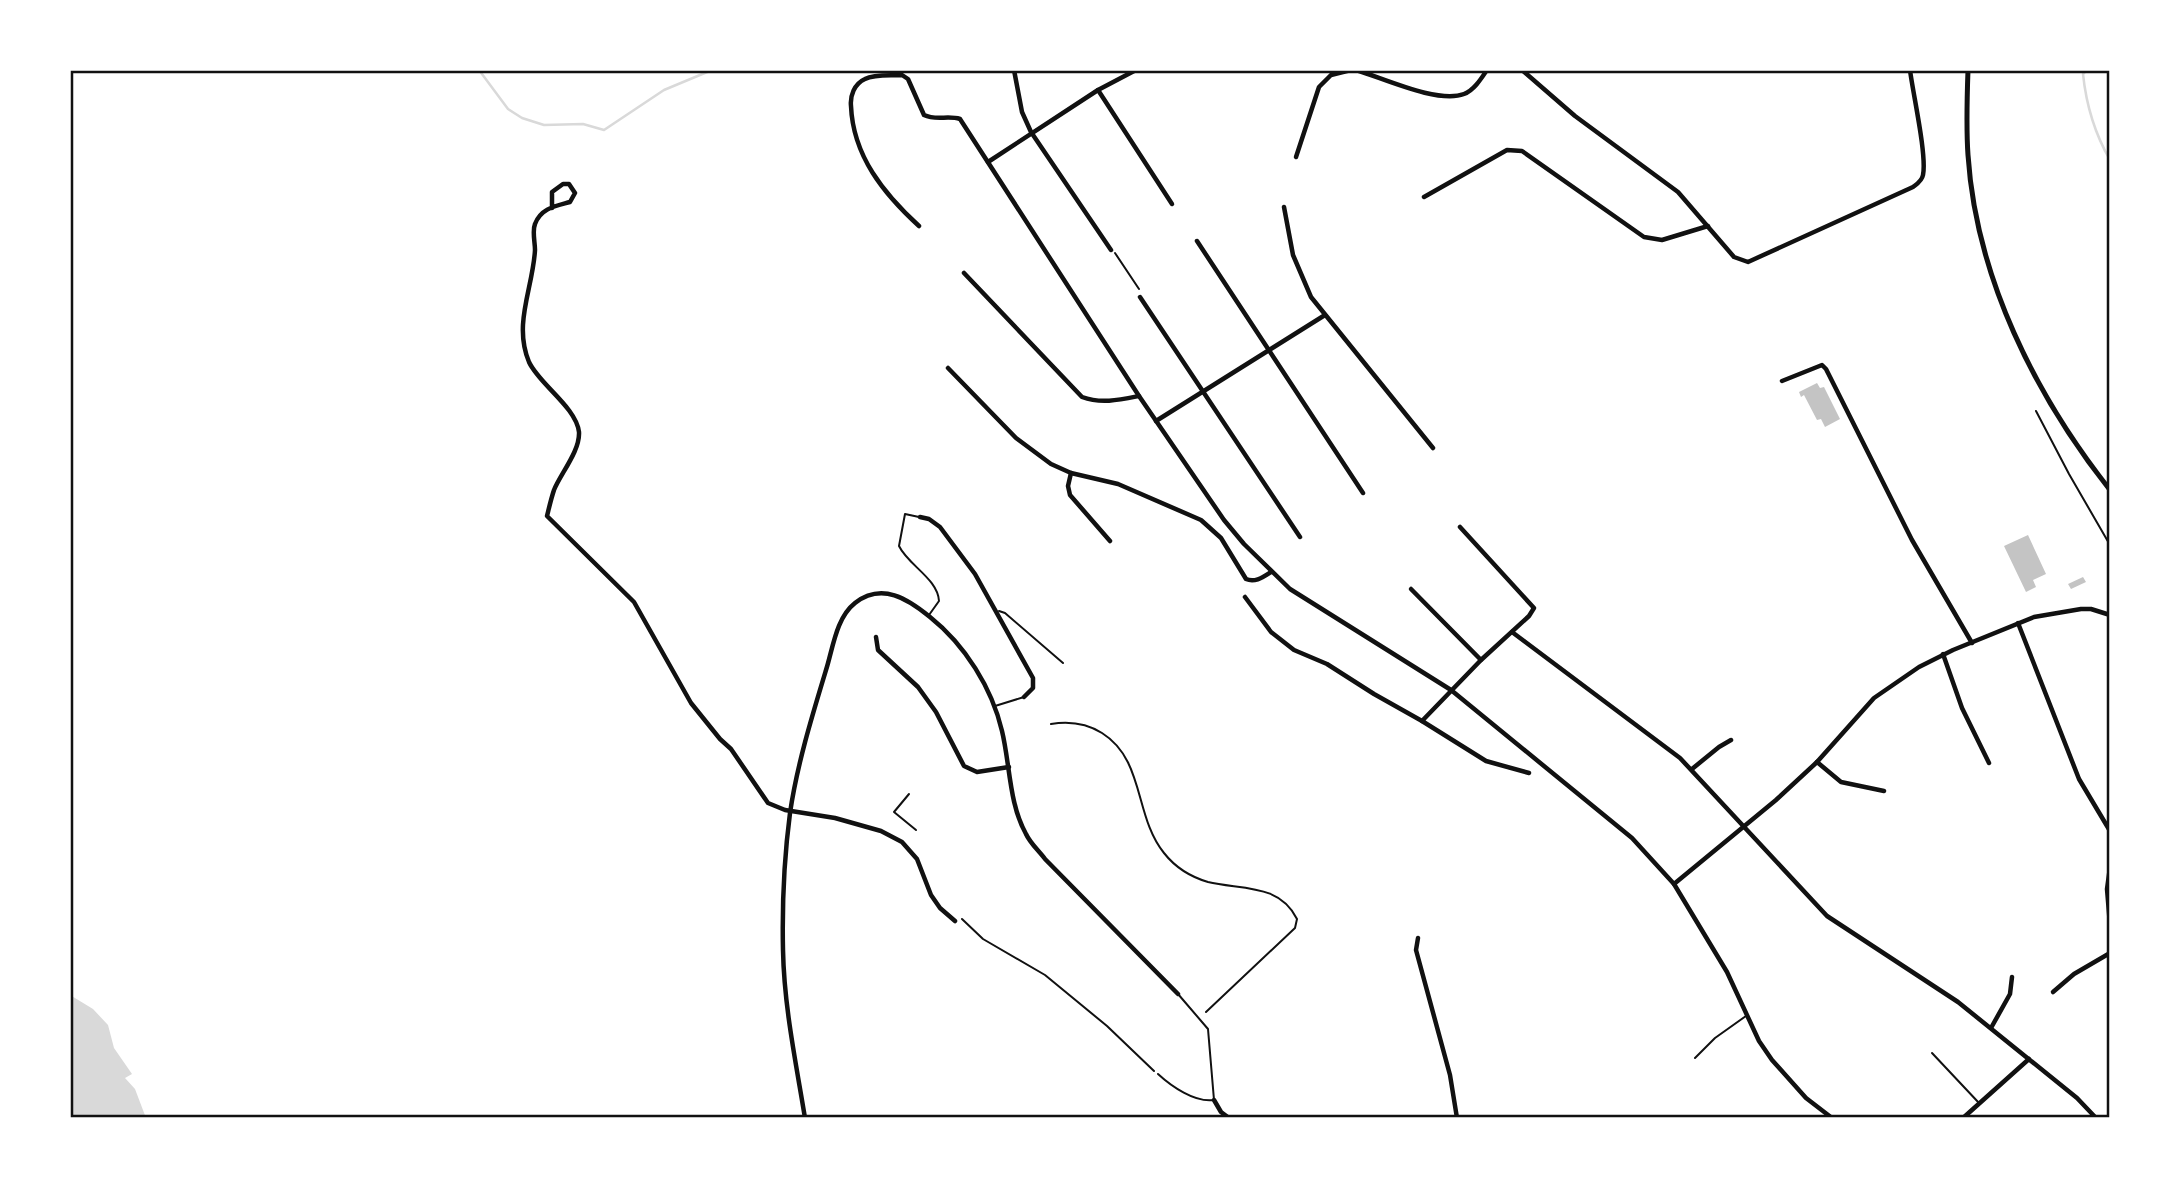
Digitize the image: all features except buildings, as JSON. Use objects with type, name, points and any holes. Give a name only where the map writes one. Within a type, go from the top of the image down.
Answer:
[{"type":"street","points":[[1014,70],[1022,112],[1031,132],[1111,250]]},
{"type":"street","points":[[988,162],[1098,90],[1136,70]]},
{"type":"street","points":[[1296,157],[1319,87],[1331,75],[1353,70],[1444,96],[1466,93],[1473,89],[1487,70]]},
{"type":"street","points":[[1522,70],[1575,116],[1678,192],[1734,257],[1748,262],[1913,187],[1923,175],[1910,70]]},
{"type":"street","points":[[1969,70],[1968,156],[1975,205],[1991,271],[2010,322],[2040,385],[2084,456],[2110,489]]},
{"type":"street","points":[[919,226],[885,191],[863,157],[852,121],[851,100],[855,86],[863,80],[902,75],[908,79],[924,115],[928,118],[960,119],[1156,421],[1224,520],[1271,572],[1317,608],[1451,690],[1632,838],[1674,884],[1727,972],[1747,1016],[1772,1060],[1806,1098],[1832,1118]]},
{"type":"street","points":[[1098,90],[1172,204]]},
{"type":"street","points":[[1424,197],[1507,150],[1515,149],[1522,151],[1644,237],[1662,240],[1708,226]]},
{"type":"street","points":[[552,208],[552,192],[563,184],[569,184],[575,193],[570,202],[552,208],[544,210],[534,224],[535,252],[522,324],[524,344],[530,364],[566,408],[577,425],[579,434],[576,447],[553,493],[547,516],[634,601],[656,645],[704,719],[731,749],[768,803],[790,811],[835,818],[881,831],[902,842],[917,859],[931,895],[940,908],[957,919]]},
{"type":"street","points":[[1284,207],[1286,226],[1300,275],[1311,297],[1433,448]]},
{"type":"street","points":[[1197,241],[1363,493]]},
{"type":"street","points":[[964,273],[1082,397],[1092,401],[1113,401],[1139,396]]},
{"type":"street","points":[[1141,295],[1300,537]]},
{"type":"street","points":[[1156,421],[1325,315]]},
{"type":"street","points":[[1782,381],[1822,365],[1826,369],[1912,540],[1972,643]]},
{"type":"street","points":[[948,368],[1016,438],[1051,464],[1118,484],[1202,520],[1221,538],[1246,579],[1260,579],[1271,572]]},
{"type":"street","points":[[1071,472],[1068,486],[1070,495],[1111,541]]},
{"type":"street","points":[[920,517],[934,522],[947,534],[997,611],[1033,678],[1032,692],[1024,697]]},
{"type":"street","points":[[1422,721],[1534,608],[1460,527]]},
{"type":"street","points":[[1411,589],[1481,660]]},
{"type":"street","points":[[805,1118],[783,955],[784,878],[790,811],[809,730],[840,625],[845,614],[859,600],[877,593],[887,592],[900,596],[929,616],[978,671],[995,706],[1015,802],[1026,835],[1045,859],[1178,994]]},
{"type":"street","points":[[1245,597],[1271,632],[1294,650],[1327,664],[1486,761],[1529,773]]},
{"type":"street","points":[[1674,884],[1817,762],[1874,698],[1919,667],[1943,654],[2018,623],[2058,611],[2091,609],[2110,615]]},
{"type":"street","points":[[2018,623],[2079,780],[2110,831]]},
{"type":"street","points":[[1512,632],[1647,732],[1692,769],[1827,916],[1958,1002],[2077,1098],[2096,1118]]},
{"type":"street","points":[[876,637],[878,650],[918,687],[936,712],[964,766],[977,772],[1009,767]]},
{"type":"street","points":[[1943,654],[1962,708],[1989,763]]},
{"type":"street","points":[[1692,769],[1718,747],[1731,740]]},
{"type":"street","points":[[1817,762],[1842,782],[1884,791]]},
{"type":"street","points":[[2110,867],[2107,889],[2110,925]]},
{"type":"street","points":[[1418,938],[1416,950],[1450,1075],[1457,1118]]},
{"type":"street","points":[[2053,992],[2074,974],[2110,953]]},
{"type":"street","points":[[1991,1028],[2010,994],[2012,977]]},
{"type":"street","points":[[1963,1118],[2029,1059]]},
{"type":"street","points":[[1214,1100],[1221,1112],[1229,1118]]},
{"type":"lane","points":[[2036,411],[2110,545]]},
{"type":"lane","points":[[920,517],[905,514],[899,546],[939,592],[940,601],[929,616]]},
{"type":"lane","points":[[997,611],[1005,613],[1063,663]]},
{"type":"lane","points":[[995,706],[1024,697]]},
{"type":"lane","points":[[909,794],[894,812],[916,830]]},
{"type":"lane","points":[[1158,1074],[1176,1088],[1199,1098],[1214,1100],[1208,1030],[1178,994]]},
{"type":"lane","points":[[1695,1058],[1715,1038],[1747,1016]]},
{"type":"lane","points":[[1932,1053],[1980,1104]]},
{"type":"path","points":[[1106,243],[1108,242],[1141,295]]},
{"type":"path","points":[[1051,724],[1063,722],[1089,726],[1110,738],[1121,749],[1131,766],[1151,831],[1163,852],[1178,867],[1208,882],[1268,892],[1294,913],[1297,919],[1294,928],[1206,1013]]},
{"type":"path","points":[[957,919],[983,939],[1045,975],[1107,1026],[1158,1074]]},
{"type":"shaded area","points":[[70,995],[93,1009],[108,1025],[114,1048],[132,1074],[125,1078],[135,1089],[146,1118],[70,1118]]},
{"type":"waterway","points":[[479,70],[508,109],[522,118],[544,125],[583,124],[604,130],[664,90],[712,70]]},
{"type":"waterway","points":[[2087,70],[2083,74],[2086,96],[2100,140],[2110,160]]}]
